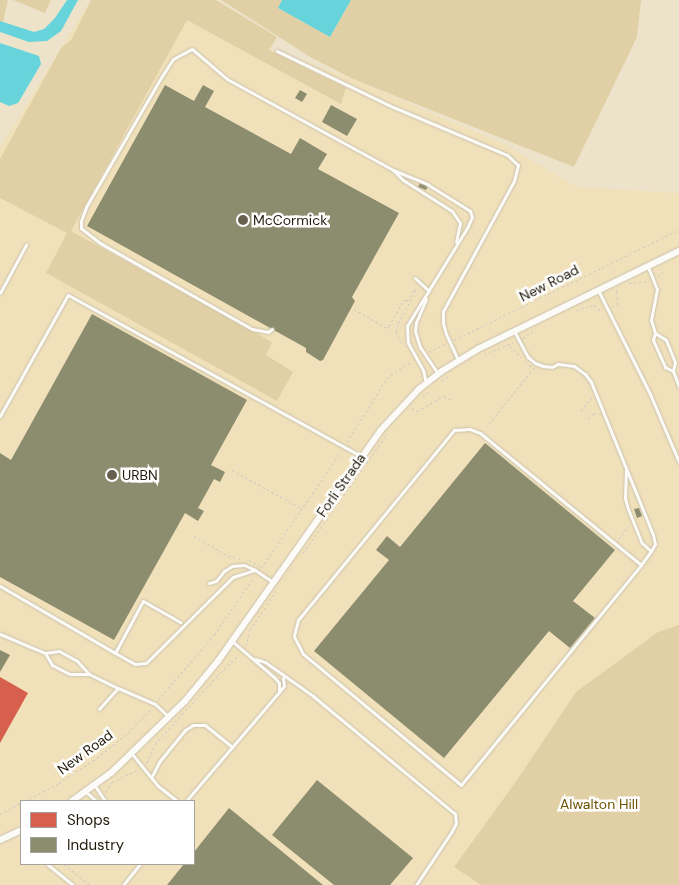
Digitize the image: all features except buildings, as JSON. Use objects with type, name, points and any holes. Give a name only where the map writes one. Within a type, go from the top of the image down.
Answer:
[{"type":"street","name":"Forli Strada","points":[[73,800],[132,754],[170,718],[209,673],[361,456],[394,415],[426,384],[458,361],[514,331],[679,251]]},
{"type":"street","points":[[0,840],[20,830]]},
{"type":"lane","points":[[272,329],[268,332],[252,329],[100,243],[81,228],[80,221],[86,207],[173,59],[192,48],[227,79],[393,170],[427,184],[470,211],[472,217],[429,292],[412,316],[406,335],[408,343],[423,370],[426,384]]},
{"type":"lane","points":[[276,51],[392,107],[507,155],[518,165],[514,181],[443,311],[443,323],[458,361]]},
{"type":"lane","points":[[393,170],[403,180],[452,211],[460,223],[454,247]]},
{"type":"lane","points":[[0,292],[26,245]]},
{"type":"lane","points":[[648,265],[657,289],[651,320],[655,333],[654,340],[665,367],[673,371]]},
{"type":"lane","points":[[415,278],[429,292]]},
{"type":"lane","points":[[598,289],[650,394],[679,462]]},
{"type":"lane","points":[[429,292],[416,323],[415,331],[420,347],[438,374]]},
{"type":"lane","points":[[0,416],[68,295],[361,456]]},
{"type":"lane","points":[[514,331],[528,358],[535,363],[552,367],[567,364],[574,366],[585,374],[591,382],[653,535],[655,544],[651,551],[641,565],[461,785],[303,654],[294,636],[298,620],[454,430],[470,429],[480,433],[641,565]]},
{"type":"lane","points":[[655,333],[666,340],[675,362],[673,371],[679,387]]},
{"type":"lane","points":[[626,469],[625,498],[628,509],[642,543],[651,551]]},
{"type":"lane","points":[[209,583],[216,581],[224,571],[232,566],[244,565],[273,582]]},
{"type":"lane","points":[[0,586],[135,664],[146,663],[228,581],[237,575],[247,575],[255,570]]},
{"type":"lane","points":[[115,652],[143,601],[180,622]]},
{"type":"lane","points":[[0,634],[45,653],[59,651],[77,661],[89,674],[155,704],[170,718]]},
{"type":"lane","points":[[232,641],[255,659],[279,683],[279,692]]},
{"type":"lane","points":[[45,653],[52,665],[70,674],[89,674]]},
{"type":"lane","points":[[255,659],[265,662],[313,696],[455,814],[456,822],[452,831],[416,885]]},
{"type":"lane","points":[[187,800],[284,686],[283,676]]},
{"type":"lane","points":[[99,708],[118,688]]},
{"type":"lane","points":[[152,776],[159,762],[185,730],[193,725],[205,725],[232,746]]},
{"type":"lane","points":[[132,754],[152,776],[158,786],[176,800]]},
{"type":"lane","points":[[94,785],[104,800]]},
{"type":"lane","points":[[86,791],[95,800]]},
{"type":"lane","points":[[48,865],[73,885]]},
{"type":"lane","points":[[123,885],[139,865]]},
{"type":"path","name":"New Road","points":[[428,352],[679,230]]},
{"type":"path","points":[[661,275],[664,266]]},
{"type":"path","points":[[625,284],[650,280]]},
{"type":"path","points":[[616,304],[616,292],[620,288]]},
{"type":"path","points":[[354,309],[386,328],[390,326],[404,300],[407,301],[414,289],[416,290],[398,324],[396,332],[403,346]]},
{"type":"path","points":[[571,311],[594,305],[602,311],[604,310]]},
{"type":"path","points":[[530,335],[538,328]]},
{"type":"path","points":[[481,356],[509,345],[533,369],[539,371]]},
{"type":"path","points":[[348,441],[387,378],[412,362]]},
{"type":"path","points":[[489,424],[533,369]]},
{"type":"path","points":[[440,382],[453,372]]},
{"type":"path","points":[[422,397],[433,387]]},
{"type":"path","points":[[407,412],[412,407],[417,411],[444,396],[453,401]]},
{"type":"path","points":[[581,411],[592,396],[599,414],[594,413],[588,418]]},
{"type":"path","points":[[300,558],[388,433]]},
{"type":"path","points":[[194,536],[233,558],[250,561],[262,566],[342,451]]},
{"type":"path","points":[[232,470],[301,508]]},
{"type":"path","points":[[615,543],[632,522]]},
{"type":"path","points":[[160,698],[214,636],[252,580]]},
{"type":"path","points":[[247,645],[250,630],[278,589]]},
{"type":"path","points":[[149,760],[155,744],[216,676],[241,654]]},
{"type":"path","name":"New Road","points":[[27,800],[59,783],[97,758],[128,733],[150,710]]},
{"type":"path","points":[[107,790],[112,782],[138,771]]},
{"type":"path","points":[[0,814],[20,804]]},
{"type":"path","points":[[65,865],[90,885]]},
{"type":"shaded area","points":[[91,0],[151,0],[269,49],[353,79],[506,145],[577,187],[679,193],[679,885],[0,885],[0,148]]},
{"type":"green space","points":[[0,0],[8,0],[3,22],[0,21]]},
{"type":"green space","points":[[13,0],[51,0],[45,13]]},
{"type":"green space","points":[[91,0],[216,0],[277,37],[269,50],[346,88],[341,104],[187,20],[71,231],[272,342],[266,355],[293,372],[277,401],[46,273],[67,233],[0,198],[0,159],[61,48],[72,39]]},
{"type":"green space","points":[[221,0],[282,0],[278,8],[330,37],[351,0],[641,0],[637,37],[574,167],[353,79],[312,58]]},
{"type":"green space","name":"Alwalton Hill","points":[[679,625],[679,885],[481,885],[454,867],[517,780],[576,692],[658,632]]},
{"type":"water","points":[[67,0],[78,0],[61,31],[47,41],[29,42],[0,32],[0,21],[34,32],[44,29],[55,18]]},
{"type":"water","points":[[282,0],[351,0],[330,37],[278,8]]},
{"type":"water","points":[[0,43],[39,56],[41,64],[18,103],[9,106],[0,102]]},
{"type":"place","name":"McCormick","points":[[243,220]]},
{"type":"place","name":"URBN","points":[[112,475]]}]
